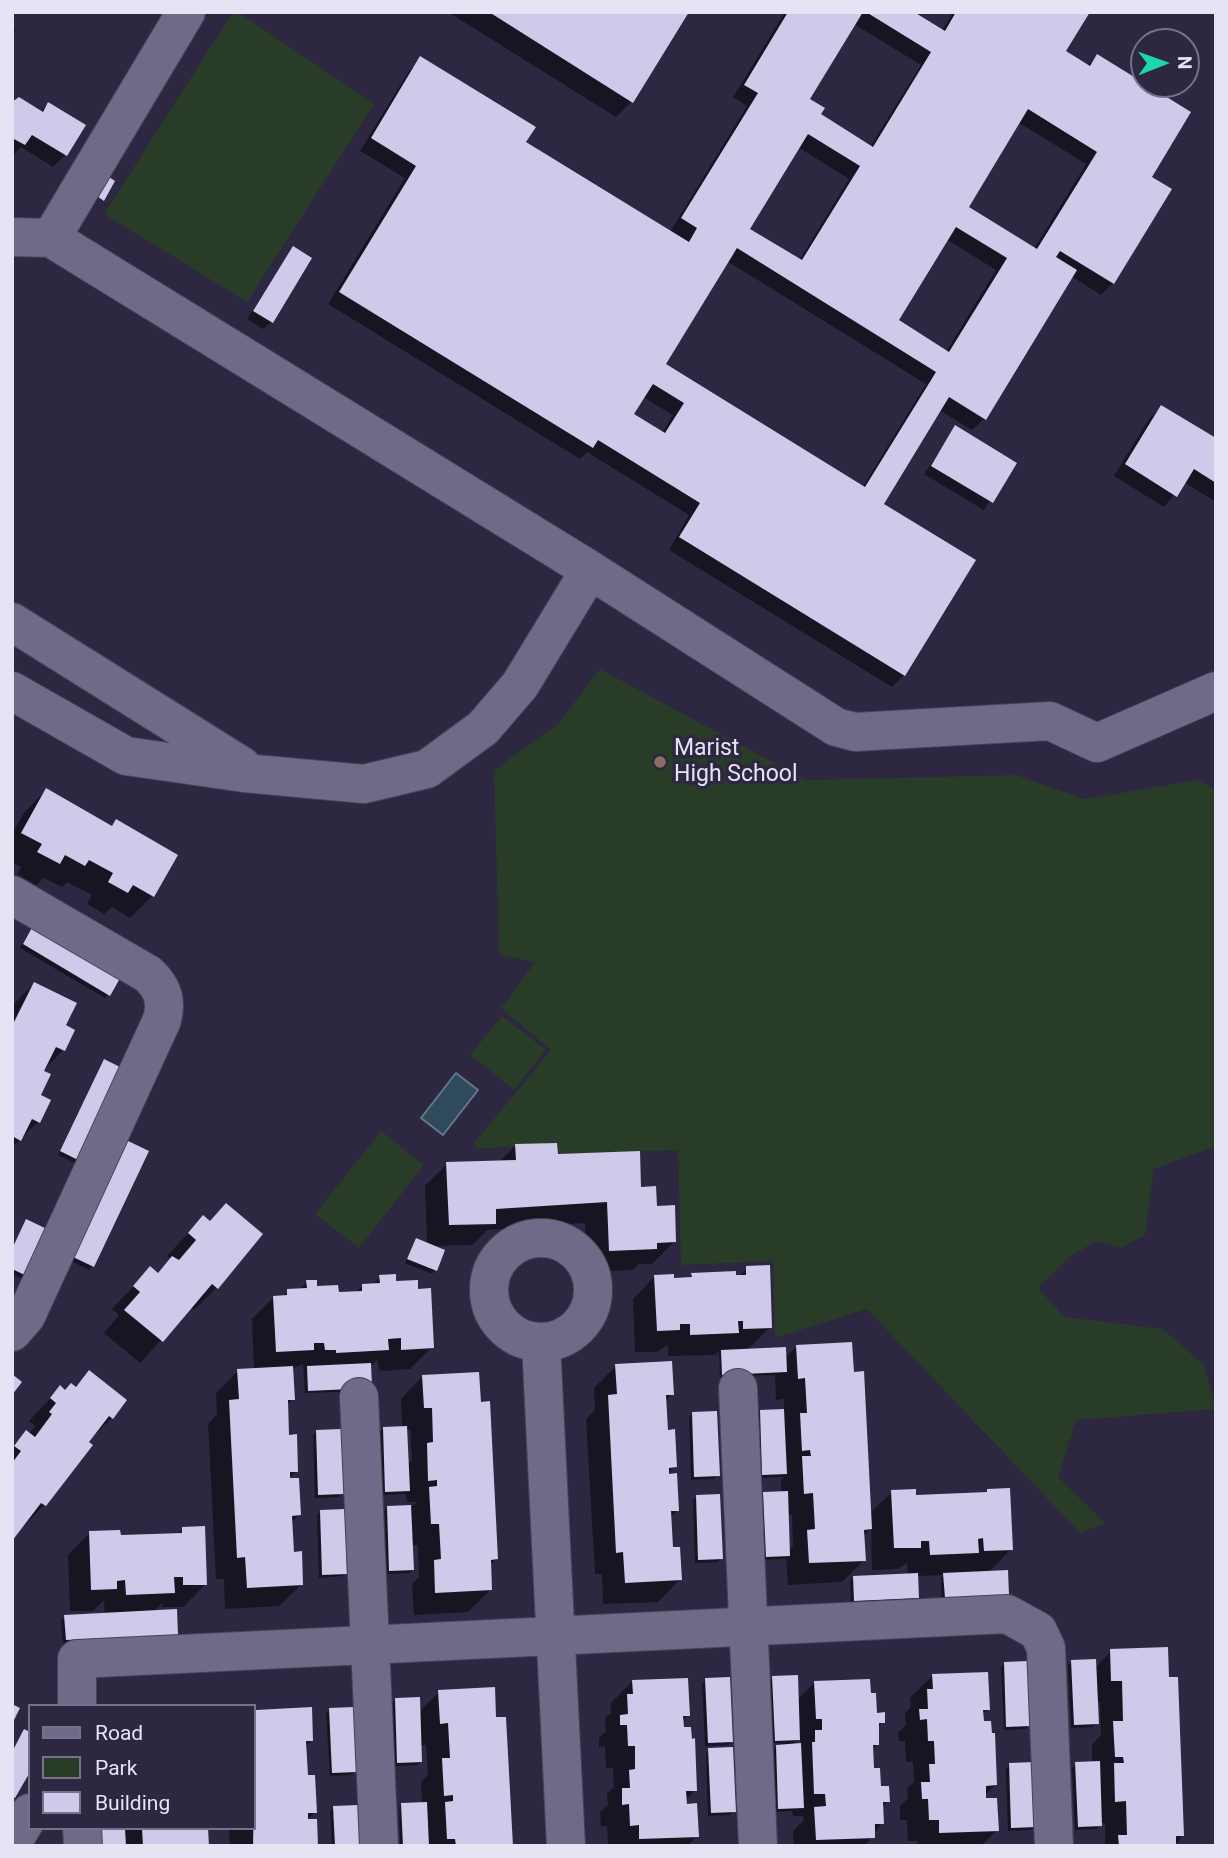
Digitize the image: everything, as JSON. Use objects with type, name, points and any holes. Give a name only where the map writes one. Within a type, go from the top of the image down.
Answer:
[{"type":"street","points":[[51,237],[186,12]]},
{"type":"street","points":[[12,237],[51,237],[590,570],[836,727],[856,732],[1050,720],[1097,743],[1216,691]]},
{"type":"street","points":[[12,691],[126,756],[254,774],[364,784],[427,769],[483,728],[520,685],[590,570]]},
{"type":"street","points":[[12,622],[254,774]]},
{"type":"street","points":[[12,895],[148,974],[158,984],[165,1008],[162,1020],[32,1304],[12,1332]]},
{"type":"street","points":[[541,1342],[566,1846]]},
{"type":"street","points":[[738,1388],[758,1846]]},
{"type":"street","points":[[359,1397],[379,1846]]},
{"type":"street","points":[[77,1704],[77,1659],[999,1613],[1029,1623],[1038,1631],[1046,1648],[1054,1846]]},
{"type":"street","points":[[12,1843],[28,1816]]},
{"type":"green space","points":[[233,12],[238,12],[374,104],[247,302],[104,214]]},
{"type":"green space","points":[[600,669],[806,780],[1016,775],[1085,799],[1198,780],[1216,790],[1216,1146],[1154,1169],[1145,1235],[1121,1248],[1096,1241],[1071,1256],[1038,1288],[1065,1317],[1163,1329],[1204,1365],[1216,1409],[1076,1420],[1058,1477],[1105,1523],[1080,1533],[867,1309],[775,1338],[773,1261],[681,1265],[678,1150],[558,1154],[557,1143],[477,1149],[474,1143],[551,1050],[501,1008],[535,962],[499,955],[494,770],[557,725]]},
{"type":"green space","points":[[502,1016],[546,1050],[514,1090],[470,1055]]},
{"type":"green space","points":[[381,1131],[424,1165],[359,1248],[315,1214]]},
{"type":"water","points":[[456,1073],[478,1090],[443,1135],[421,1118]]},
{"type":"building","points":[[489,12],[689,12],[633,103]]},
{"type":"building","points":[[788,12],[863,12],[810,99],[825,108],[821,114],[873,147],[931,52],[866,12],[914,12],[945,31],[956,12],[1090,12],[1066,51],[1090,66],[1097,54],[1130,74],[1130,98],[1168,98],[1191,112],[1152,177],[1172,189],[1114,284],[1060,251],[1056,257],[1077,270],[986,420],[949,397],[884,504],[976,560],[905,676],[679,537],[700,503],[598,440],[593,448],[339,292],[416,166],[371,138],[420,56],[536,127],[526,142],[689,242],[697,228],[681,218],[758,93],[744,85]],"holes":[[[1028,109],[1097,152],[1037,249],[969,207]],[[808,134],[860,166],[802,260],[750,229]],[[956,227],[1007,258],[949,352],[899,320]],[[737,248],[936,372],[865,487],[666,364]],[[653,384],[684,403],[665,433],[634,414]]]},
{"type":"building","points":[[19,97],[43,112],[48,102],[86,125],[67,156],[32,135],[25,145],[12,138],[12,102]]},
{"type":"building","points":[[106,175],[115,181],[104,201],[94,194]]},
{"type":"building","points":[[293,246],[312,258],[273,323],[253,311]]},
{"type":"building","points":[[1161,405],[1216,438],[1216,483],[1194,469],[1177,497],[1125,464]]},
{"type":"building","points":[[955,425],[1017,463],[993,503],[931,466]]},
{"type":"building","points":[[46,788],[112,826],[116,819],[178,855],[154,897],[133,885],[128,893],[108,882],[113,873],[89,860],[85,866],[65,855],[60,864],[37,852],[42,844],[21,833]]},
{"type":"building","points":[[35,922],[123,973],[110,996],[23,944]]},
{"type":"building","points":[[34,982],[77,1003],[66,1025],[75,1030],[65,1051],[56,1047],[44,1071],[51,1074],[41,1095],[51,1100],[40,1123],[32,1119],[21,1141],[12,1136],[12,1026]]},
{"type":"building","points":[[104,1059],[126,1070],[82,1162],[60,1151]]},
{"type":"building","points":[[126,1140],[149,1151],[94,1267],[71,1256]]},
{"type":"building","points":[[557,1143],[558,1154],[640,1151],[641,1187],[656,1186],[657,1206],[675,1205],[676,1242],[657,1243],[657,1249],[609,1251],[607,1202],[496,1209],[496,1224],[449,1225],[446,1162],[516,1160],[515,1144]]},
{"type":"building","points":[[226,1203],[263,1234],[218,1289],[212,1284],[163,1342],[124,1310],[140,1292],[133,1286],[150,1266],[158,1273],[172,1256],[179,1260],[196,1240],[188,1233],[203,1215],[210,1221]]},
{"type":"building","points":[[26,1219],[49,1230],[27,1276],[12,1269],[12,1249]]},
{"type":"building","points":[[416,1238],[445,1250],[437,1271],[407,1259]]},
{"type":"building","points":[[770,1265],[772,1328],[743,1329],[743,1321],[738,1321],[739,1333],[690,1335],[690,1324],[680,1324],[680,1330],[657,1331],[654,1275],[674,1274],[674,1278],[692,1277],[691,1273],[736,1271],[736,1275],[746,1275],[746,1266]]},
{"type":"building","points":[[396,1274],[396,1281],[418,1280],[418,1289],[431,1288],[434,1348],[401,1350],[401,1338],[388,1339],[389,1350],[336,1353],[336,1350],[325,1350],[324,1343],[314,1343],[314,1350],[276,1352],[273,1296],[287,1295],[287,1289],[307,1288],[306,1280],[317,1280],[317,1286],[338,1285],[339,1292],[362,1291],[362,1284],[380,1283],[379,1275]]},
{"type":"building","points":[[852,1342],[854,1372],[864,1371],[872,1529],[864,1530],[866,1561],[809,1563],[807,1530],[815,1529],[813,1493],[804,1494],[802,1456],[811,1456],[810,1450],[802,1451],[800,1413],[807,1413],[805,1378],[798,1379],[796,1345]]},
{"type":"building","points":[[786,1347],[787,1372],[722,1375],[721,1350]]},
{"type":"building","points":[[672,1361],[674,1395],[666,1395],[668,1430],[675,1429],[677,1467],[669,1468],[669,1474],[677,1473],[679,1511],[671,1511],[673,1547],[680,1547],[682,1580],[625,1583],[623,1552],[616,1553],[608,1395],[617,1394],[615,1364]]},
{"type":"building","points":[[371,1363],[372,1388],[308,1391],[307,1366]]},
{"type":"building","points":[[293,1366],[295,1400],[288,1400],[289,1435],[297,1434],[298,1472],[290,1472],[290,1478],[299,1478],[301,1515],[292,1516],[294,1552],[302,1551],[303,1585],[247,1588],[245,1557],[237,1558],[229,1400],[239,1399],[237,1369]]},
{"type":"building","points":[[89,1370],[127,1400],[113,1419],[109,1416],[89,1442],[93,1445],[46,1506],[41,1503],[12,1541],[12,1463],[21,1451],[14,1446],[26,1430],[35,1437],[52,1414],[49,1412],[56,1403],[50,1398],[60,1385],[65,1390],[71,1383],[76,1387]]},
{"type":"building","points":[[479,1372],[481,1402],[490,1401],[498,1559],[491,1560],[492,1590],[435,1593],[434,1560],[441,1559],[439,1524],[431,1524],[429,1487],[437,1486],[437,1480],[428,1481],[427,1443],[433,1442],[432,1408],[424,1408],[422,1375]]},
{"type":"building","points":[[12,1374],[22,1382],[12,1395]]},
{"type":"building","points":[[784,1409],[787,1474],[762,1475],[760,1410]]},
{"type":"building","points":[[717,1411],[720,1476],[694,1477],[692,1412]]},
{"type":"building","points":[[407,1426],[410,1491],[385,1492],[383,1427]]},
{"type":"building","points":[[341,1429],[344,1494],[318,1495],[316,1430]]},
{"type":"building","points":[[1010,1488],[1013,1550],[984,1551],[983,1538],[978,1539],[979,1553],[930,1555],[929,1541],[921,1541],[921,1548],[894,1548],[891,1490],[916,1489],[916,1495],[987,1492],[987,1489]]},
{"type":"building","points":[[788,1491],[790,1556],[766,1557],[763,1492]]},
{"type":"building","points":[[720,1494],[723,1559],[698,1560],[696,1495]]},
{"type":"building","points":[[411,1505],[414,1570],[389,1571],[387,1506]]},
{"type":"building","points":[[345,1509],[347,1574],[322,1575],[320,1510]]},
{"type":"building","points":[[205,1526],[207,1585],[183,1585],[183,1577],[174,1577],[175,1593],[126,1595],[125,1580],[117,1581],[117,1589],[91,1590],[89,1531],[120,1530],[121,1535],[182,1533],[182,1527]]},
{"type":"building","points":[[1008,1570],[1009,1595],[945,1598],[943,1573]]},
{"type":"building","points":[[918,1573],[919,1598],[854,1601],[853,1576]]},
{"type":"building","points":[[177,1609],[178,1635],[66,1640],[64,1615]]},
{"type":"building","points":[[1168,1647],[1169,1677],[1178,1677],[1184,1836],[1176,1836],[1176,1846],[1119,1846],[1118,1835],[1127,1835],[1126,1801],[1115,1802],[1114,1763],[1124,1763],[1123,1757],[1115,1757],[1113,1721],[1123,1721],[1122,1681],[1111,1681],[1110,1649]]},
{"type":"building","points":[[1096,1659],[1099,1724],[1074,1725],[1071,1660]]},
{"type":"building","points":[[1028,1661],[1031,1726],[1006,1727],[1004,1662]]},
{"type":"building","points":[[988,1672],[990,1710],[983,1710],[984,1721],[991,1721],[992,1733],[995,1733],[997,1785],[986,1786],[986,1798],[997,1798],[999,1831],[939,1833],[939,1820],[929,1820],[928,1799],[922,1799],[921,1782],[930,1782],[929,1764],[935,1764],[934,1741],[928,1741],[927,1719],[920,1720],[919,1709],[928,1709],[927,1689],[933,1689],[932,1674]]},
{"type":"building","points":[[798,1675],[800,1740],[775,1741],[772,1676]]},
{"type":"building","points":[[730,1677],[733,1742],[708,1743],[705,1678]]},
{"type":"building","points":[[688,1678],[690,1716],[683,1716],[684,1727],[691,1727],[692,1739],[695,1738],[697,1791],[686,1791],[687,1804],[697,1803],[699,1837],[639,1839],[639,1825],[630,1826],[629,1804],[622,1805],[622,1788],[630,1788],[629,1770],[635,1769],[635,1746],[628,1746],[627,1725],[620,1725],[620,1715],[628,1714],[627,1694],[633,1694],[632,1680]]},
{"type":"building","points":[[870,1679],[871,1693],[876,1693],[877,1713],[885,1712],[885,1723],[879,1723],[879,1745],[873,1745],[874,1768],[880,1768],[881,1786],[889,1786],[890,1802],[883,1802],[884,1824],[875,1824],[875,1838],[816,1840],[814,1807],[826,1806],[825,1794],[814,1794],[812,1742],[815,1742],[815,1730],[822,1730],[822,1719],[816,1719],[814,1681]]},
{"type":"building","points":[[495,1687],[496,1717],[506,1717],[513,1846],[456,1846],[455,1839],[447,1839],[445,1802],[453,1801],[453,1795],[444,1796],[442,1758],[450,1758],[448,1723],[440,1724],[438,1690]]},
{"type":"building","points":[[420,1697],[422,1762],[397,1763],[395,1698]]},
{"type":"building","points":[[12,1704],[20,1708],[12,1724]]},
{"type":"building","points":[[312,1707],[313,1741],[306,1741],[308,1775],[315,1775],[317,1813],[308,1813],[308,1819],[317,1819],[318,1846],[253,1846],[253,1830],[256,1830],[256,1710]]},
{"type":"building","points":[[354,1707],[357,1772],[332,1773],[329,1708]]},
{"type":"building","points":[[24,1729],[28,1731],[28,1775],[15,1798],[12,1797],[12,1752]]},
{"type":"building","points":[[801,1743],[804,1808],[778,1809],[776,1745]]},
{"type":"building","points":[[733,1747],[736,1812],[711,1813],[708,1748]]},
{"type":"building","points":[[1100,1761],[1102,1826],[1078,1827],[1075,1762]]},
{"type":"building","points":[[1034,1762],[1036,1827],[1011,1828],[1009,1763]]},
{"type":"building","points":[[427,1802],[429,1846],[403,1846],[401,1803]]},
{"type":"building","points":[[358,1805],[360,1846],[335,1846],[333,1806]]},
{"type":"building","points":[[100,1830],[125,1830],[126,1846],[101,1846]]},
{"type":"building","points":[[142,1830],[208,1830],[209,1846],[143,1846]]},
{"type":"place","name":"Marist High School","points":[[660,762]]}]
